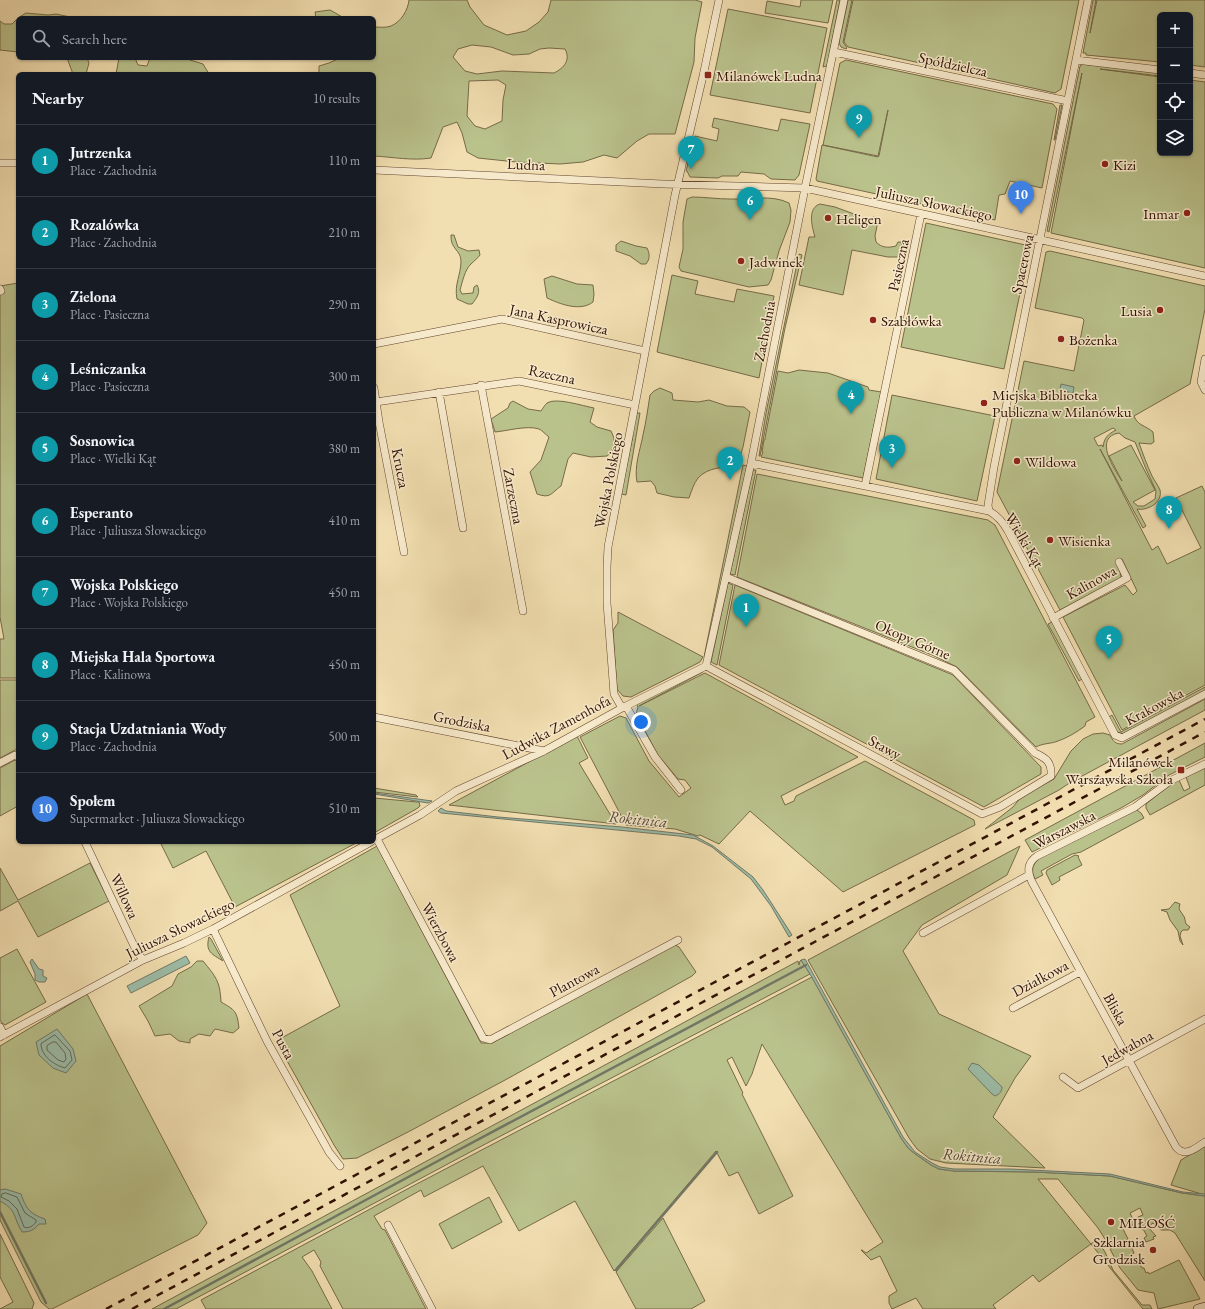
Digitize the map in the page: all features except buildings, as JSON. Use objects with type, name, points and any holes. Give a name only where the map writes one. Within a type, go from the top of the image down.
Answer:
[{"type":"street","name":"Wojska Polskiego","points":[[681,790],[655,757],[624,707],[614,694],[607,603],[607,567],[608,547],[677,184],[719,0]]},
{"type":"street","name":"Zachodnia","points":[[706,666],[751,463],[805,188],[844,0]]},
{"type":"street","name":"Spacerowa","points":[[989,511],[988,504],[990,490],[1088,0]]},
{"type":"street","name":"Spółdzielcza","points":[[834,52],[1068,101]]},
{"type":"street","points":[[1076,60],[1157,70]]},
{"type":"street","points":[[1193,73],[1205,75]]},
{"type":"street","points":[[0,163],[16,163]]},
{"type":"street","name":"Ludna","points":[[376,170],[677,184]]},
{"type":"street","name":"Juliusza Słowackiego","points":[[677,184],[805,188],[1205,276]]},
{"type":"street","name":"Pasieczna","points":[[865,486],[922,214]]},
{"type":"street","name":"Jana Kasprowicza","points":[[376,344],[502,319],[645,351]]},
{"type":"street","points":[[1205,359],[1201,382],[1205,390]]},
{"type":"street","name":"Rzeczna","points":[[376,402],[520,380],[635,405]]},
{"type":"street","name":"Zarzeczna","points":[[481,385],[522,611]]},
{"type":"street","points":[[439,392],[463,528]]},
{"type":"street","name":"Krucza","points":[[376,402],[404,552]]},
{"type":"street","name":"Wielki Kąt","points":[[751,463],[989,511],[999,517],[1115,735]]},
{"type":"street","name":"Kalinowa","points":[[1053,618],[1127,578],[1119,562]]},
{"type":"street","name":"Okopy Górne","points":[[726,576],[954,670],[1035,753],[1044,757],[1052,769],[1051,776]]},
{"type":"street","name":"Ludwika Zamenhofa","points":[[420,815],[456,791],[544,751],[624,707],[706,666]]},
{"type":"street","name":"Stawy","points":[[706,666],[982,814],[1000,807],[1051,776]]},
{"type":"street","name":"Krakowska","points":[[1115,735],[1122,738],[1205,694]]},
{"type":"street","name":"Grodziska","points":[[376,717],[544,751]]},
{"type":"street","points":[[0,763],[16,756]]},
{"type":"street","name":"Warszawska","points":[[1029,875],[1028,870],[1030,863],[1037,856],[1135,807],[1170,781],[1205,764]]},
{"type":"street","name":"Juliusza Słowackiego","points":[[376,839],[420,815]]},
{"type":"street","name":"Willowa","points":[[86,844],[136,950],[143,960]]},
{"type":"street","name":"Juliusza Słowackiego","points":[[2,1036],[143,960],[184,943],[212,929],[367,844]]},
{"type":"street","name":"Wierzbowa","points":[[376,844],[483,1038]]},
{"type":"street","points":[[923,933],[1029,875]]},
{"type":"street","name":"Bliska","points":[[1029,875],[1176,1148],[1184,1152],[1191,1150],[1205,1142]]},
{"type":"street","name":"Pusta","points":[[212,929],[267,1040],[329,1152],[340,1166]]},
{"type":"street","name":"Plantowa","points":[[483,1038],[490,1040],[678,940]]},
{"type":"street","name":"Działkowa","points":[[1013,1008],[1080,972]]},
{"type":"street","name":"Jedwabna","points":[[1063,1077],[1078,1088],[1205,1019]]},
{"type":"street","points":[[0,1027],[2,1036]]},
{"type":"street","points":[[388,1225],[432,1309]]},
{"type":"street","points":[[1198,1309],[1205,1307]]},
{"type":"green space","points":[[409,0],[467,0],[470,7],[484,25],[507,35],[526,31],[539,22],[548,12],[551,0],[695,0],[702,2],[695,38],[694,62],[675,134],[649,134],[637,141],[617,158],[604,155],[583,162],[560,164],[516,162],[478,158],[467,152],[462,133],[457,122],[443,127],[431,158],[410,159],[376,156],[376,72],[319,72],[319,66],[336,60],[376,60],[376,27],[387,27],[395,24],[406,12]],"holes":[[[472,45],[491,47],[513,55],[529,54],[540,49],[565,49],[567,53],[567,60],[561,69],[554,73],[502,71],[477,74],[465,71],[453,57],[458,49]],[[498,80],[506,85],[503,100],[502,121],[485,129],[475,126],[467,116],[469,81]]]},
{"type":"green space","points":[[801,0],[833,0],[828,23],[765,13],[767,1],[800,7]]},
{"type":"green space","points":[[837,0],[840,0],[827,66],[823,67]]},
{"type":"green space","points":[[848,0],[852,0],[843,42],[847,48],[846,49],[841,47],[839,43]]},
{"type":"green space","points":[[853,0],[1079,0],[1061,89],[1055,93],[848,47],[844,42]]},
{"type":"green space","points":[[1093,0],[1096,0],[1090,33],[1097,0],[1205,0],[1205,67],[1193,65],[1193,12],[1157,12],[1157,62],[1086,55],[1086,53],[1083,53]]},
{"type":"green space","points":[[728,9],[827,28],[810,113],[710,95]]},
{"type":"green space","points":[[330,10],[340,16],[316,16],[315,12]]},
{"type":"green space","points":[[26,13],[48,15],[56,14],[66,16],[21,16]]},
{"type":"green space","points":[[16,20],[16,52],[0,50],[0,21],[4,24],[12,24]]},
{"type":"green space","points":[[68,60],[88,60],[89,63],[87,72],[72,72]]},
{"type":"green space","points":[[119,60],[136,60],[138,65],[147,66],[149,60],[190,60],[203,64],[208,72],[116,72]]},
{"type":"green space","points":[[846,60],[1053,104],[1057,109],[1042,188],[1010,181],[1005,194],[999,195],[995,220],[817,181],[816,179],[822,145],[878,157],[879,156],[888,110],[878,156],[823,145],[840,63]]},
{"type":"green space","points":[[1083,64],[1157,73],[1157,76],[1100,69],[1157,77],[1157,156],[1193,156],[1193,80],[1205,82],[1205,268],[1051,233],[1082,73],[1049,232],[1047,231],[1080,66]]},
{"type":"green space","points":[[1060,105],[1062,105],[1054,140]]},
{"type":"green space","points":[[714,118],[778,131],[781,119],[810,124],[799,175],[795,180],[771,179],[764,174],[741,172],[738,176],[722,176],[718,178],[690,177],[686,171],[695,136],[717,141],[719,129],[712,127]]},
{"type":"green space","points":[[692,197],[730,199],[767,198],[782,200],[789,203],[791,210],[790,222],[768,285],[749,287],[681,271],[679,267],[683,249],[683,222],[687,199]]},
{"type":"green space","points":[[820,204],[835,207],[854,214],[855,221],[858,222],[874,217],[878,221],[875,236],[876,242],[888,247],[896,246],[898,242],[901,242],[903,249],[898,257],[888,257],[852,250],[843,295],[799,285],[809,237],[815,237],[812,223],[813,209]]},
{"type":"green space","points":[[926,223],[1030,246],[1004,369],[901,347]]},
{"type":"green space","points":[[451,235],[454,235],[458,247],[468,251],[479,250],[480,255],[467,269],[460,290],[462,294],[473,293],[474,287],[477,285],[479,290],[478,295],[472,304],[468,304],[457,299],[456,289],[461,257],[452,243]]},
{"type":"green space","points":[[621,241],[647,248],[649,256],[646,264],[641,264],[630,256],[616,251],[616,245]]},
{"type":"green space","points":[[1050,251],[1205,286],[1205,309],[1190,384],[1134,416],[1140,424],[1153,432],[1154,442],[1151,444],[1139,443],[1152,476],[1160,490],[1159,499],[1157,502],[1145,509],[1137,509],[1146,526],[1143,528],[1100,449],[1152,550],[1158,546],[1167,564],[1201,548],[1176,498],[1202,486],[1205,492],[1205,685],[1122,730],[1063,617],[1125,585],[1133,595],[1137,591],[1122,559],[1117,562],[1121,578],[1060,610],[997,492],[1024,361],[1074,371],[1084,320],[1082,318],[1035,308],[1046,252]],"holes":[[[1113,428],[1116,430],[1107,437],[1104,441],[1103,447],[1102,445],[1098,446],[1094,438]],[[1119,433],[1125,438],[1135,442],[1156,491],[1155,499],[1144,506],[1138,506],[1133,502],[1155,490],[1131,445],[1109,456],[1122,481],[1114,469],[1108,454],[1106,447],[1107,440],[1111,436]]]},
{"type":"green space","points":[[799,254],[802,255],[785,328],[759,456],[766,413]]},
{"type":"green space","points":[[672,275],[698,281],[695,294],[734,302],[737,289],[774,296],[759,378],[657,352]]},
{"type":"green space","points":[[552,276],[577,284],[593,285],[593,302],[588,305],[576,307],[564,305],[547,298],[544,279]]},
{"type":"green space","points":[[16,283],[16,678],[0,678],[0,639],[4,639],[0,617],[0,286]]},
{"type":"green space","points":[[799,370],[828,373],[868,387],[869,390],[881,392],[863,478],[761,457],[778,371],[788,373]]},
{"type":"green space","points":[[660,388],[672,393],[673,400],[698,402],[709,400],[727,406],[744,407],[750,412],[743,447],[737,467],[716,468],[702,474],[695,482],[689,498],[674,497],[657,493],[655,486],[651,481],[637,482],[637,464],[650,395]]},
{"type":"green space","points":[[892,395],[995,416],[977,501],[876,479]]},
{"type":"green space","points":[[513,401],[528,409],[541,411],[547,403],[551,401],[570,402],[594,408],[590,422],[597,427],[611,431],[614,438],[612,452],[607,456],[591,457],[573,453],[568,459],[561,486],[548,496],[537,494],[530,472],[541,460],[549,437],[540,430],[534,428],[495,432],[491,419],[508,408],[510,403]]},
{"type":"green space","points":[[636,413],[640,413],[626,495],[621,494],[633,435],[630,432]]},
{"type":"green space","points":[[743,465],[747,466],[705,658],[704,657]]},
{"type":"green space","points":[[753,470],[756,470],[735,575],[730,574]]},
{"type":"green space","points":[[757,474],[988,520],[995,525],[1095,717],[1086,722],[1085,726],[1068,737],[1036,747],[957,667],[932,655],[737,577]]},
{"type":"green space","points":[[728,583],[733,585],[717,665],[711,662]]},
{"type":"green space","points":[[735,585],[953,675],[1041,767],[1041,774],[984,807],[719,665]]},
{"type":"green space","points":[[618,612],[703,657],[700,662],[631,697],[623,696],[617,689],[613,630],[618,623]]},
{"type":"green space","points":[[1052,622],[1082,679],[1079,681],[1048,624]]},
{"type":"green space","points":[[702,671],[703,672],[639,706],[705,673],[858,757],[781,796],[785,805],[794,801],[796,796],[865,761],[974,820],[975,825],[843,892],[750,811],[719,844],[700,835],[698,836],[675,829],[626,825],[580,737],[620,716],[626,718],[649,761],[679,797],[691,788],[685,780],[678,779],[658,755],[636,714],[638,707],[636,703]]},
{"type":"green space","points":[[0,680],[16,680],[16,750],[0,758]]},
{"type":"green space","points":[[1205,687],[1205,691],[1124,734],[1117,732],[1109,717],[1112,715],[1121,732]]},
{"type":"green space","points":[[1205,699],[1205,710],[985,829],[1013,807],[1021,797],[1054,779],[1071,751],[1083,739],[1093,734],[1103,733],[1110,735],[1116,743],[1122,744]]},
{"type":"green space","points":[[577,736],[588,758],[579,763],[616,824],[449,805]]},
{"type":"green space","points":[[1205,743],[1205,757],[1169,775],[1143,795],[1121,808],[1032,852],[1025,840]]},
{"type":"green space","points":[[16,761],[16,807],[0,816],[0,768]]},
{"type":"green space","points":[[1205,768],[1205,785],[1150,815],[1146,808],[1146,804],[1171,784],[1179,780],[1184,791],[1190,788],[1186,777]]},
{"type":"green space","points":[[376,788],[416,795],[418,797],[376,792]]},
{"type":"green space","points":[[376,798],[419,802],[420,806],[376,832]]},
{"type":"green space","points":[[1137,810],[1144,818],[1081,852],[1072,854],[1041,871],[1043,875],[1035,879],[1033,869],[1034,864],[1038,859]]},
{"type":"green space","points":[[161,844],[354,844],[235,907],[206,851],[173,868]]},
{"type":"green space","points":[[377,846],[481,1043],[492,1043],[675,945],[679,947],[696,972],[692,976],[507,1079],[408,1132],[357,1158],[343,1159],[276,1041],[340,1006],[290,895]]},
{"type":"green space","points":[[1020,846],[1007,875],[922,925],[903,951],[939,1014],[1031,1056],[1015,1078],[993,1117],[1045,1168],[946,1163],[930,1159],[917,1149],[909,1138],[808,960]]},
{"type":"green space","points":[[1075,855],[1079,856],[1078,857],[1082,865],[1059,877],[1060,880],[1052,885],[1046,873],[1047,870]]},
{"type":"green space","points":[[90,863],[109,901],[38,937],[18,901],[0,911],[0,868],[18,900]]},
{"type":"green space","points":[[1175,902],[1180,904],[1179,908],[1186,924],[1190,927],[1188,930],[1183,930],[1181,932],[1180,936],[1183,945],[1180,941],[1178,931],[1170,920],[1167,912],[1161,910],[1169,909]]},
{"type":"green space","points":[[209,937],[223,961],[210,952],[208,946]]},
{"type":"green space","points":[[17,949],[46,1002],[5,1025],[0,1020],[0,958]]},
{"type":"green space","points":[[801,960],[810,974],[474,1150],[176,1309],[152,1309],[798,961],[799,965]]},
{"type":"green space","points":[[197,961],[203,961],[214,975],[220,989],[221,1002],[236,1014],[239,1028],[233,1033],[215,1029],[210,1036],[199,1034],[190,1039],[190,1043],[179,1041],[170,1034],[155,1036],[139,1006],[172,986],[178,974],[191,967]]},
{"type":"green space","points":[[812,977],[901,1138],[908,1148],[914,1153],[939,1169],[954,1171],[1035,1172],[1110,1176],[1182,1193],[1205,1196],[1205,1281],[1175,1233],[1170,1230],[1161,1230],[1153,1223],[1148,1227],[1156,1236],[1153,1237],[1154,1239],[1146,1242],[1144,1238],[1147,1236],[1143,1229],[1141,1229],[1138,1225],[1141,1223],[1138,1217],[1143,1215],[1140,1208],[1130,1213],[1135,1224],[1123,1229],[1128,1239],[1110,1247],[1098,1228],[1058,1179],[1038,1179],[1091,1244],[1039,1282],[1033,1275],[993,1305],[996,1309],[923,1309],[916,1298],[892,1309],[889,1303],[889,1296],[897,1291],[880,1256],[871,1260],[861,1250],[866,1253],[883,1242],[762,1044],[752,1074],[746,1086],[732,1057],[727,1060],[743,1093],[742,1094],[793,1196],[759,1214],[738,1172],[729,1176],[716,1151],[614,1271],[575,1201],[519,1231],[483,1166],[424,1197],[421,1190],[374,1216],[382,1229],[385,1230],[426,1309],[343,1309],[320,1266],[321,1262],[314,1250],[302,1257],[312,1271],[332,1309],[206,1309],[201,1300],[411,1187]]},
{"type":"green space","points":[[87,994],[207,1223],[198,1235],[52,1309],[49,1309],[41,1302],[0,1220],[0,1046]]},
{"type":"green space","points":[[1205,1146],[1205,1195],[1171,1185],[1181,1160]]},
{"type":"green space","points":[[489,1197],[502,1222],[452,1249],[439,1224]]},
{"type":"green space","points":[[663,1218],[705,1301],[691,1309],[636,1309],[616,1272]]},
{"type":"green space","points":[[0,1234],[34,1303],[32,1309],[0,1309],[13,1302],[0,1277]]},
{"type":"green space","points":[[1097,1240],[1105,1252],[1113,1270],[1142,1305],[1150,1305],[1152,1309],[1143,1309],[1091,1244]]},
{"type":"green space","points":[[1129,1241],[1134,1253],[1131,1255],[1135,1265],[1139,1263],[1142,1268],[1144,1268],[1146,1273],[1148,1272],[1149,1274],[1179,1260],[1200,1299],[1158,1309],[1154,1293],[1138,1290],[1120,1268],[1110,1249]]},
{"type":"water","points":[[1061,384],[1074,387],[1073,393],[1060,390]]},
{"type":"water","points":[[376,793],[432,801],[428,803],[376,794]]},
{"type":"water","points":[[441,808],[446,811],[498,817],[622,827],[693,835],[713,846],[753,877],[792,935],[789,937],[771,906],[751,879],[712,847],[696,839],[679,836],[441,813],[438,811]]},
{"type":"water","points":[[186,956],[190,963],[131,993],[127,986]]},
{"type":"water","points":[[32,959],[39,969],[43,970],[43,976],[47,978],[45,982],[35,980],[35,974],[30,962]]},
{"type":"water","points":[[805,959],[903,1137],[915,1152],[932,1163],[940,1167],[954,1169],[1011,1169],[1110,1174],[1183,1192],[1205,1194],[1205,1196],[1182,1193],[1110,1176],[1035,1172],[954,1171],[939,1169],[931,1165],[908,1148],[901,1138],[801,960]]},
{"type":"water","points":[[57,1029],[73,1049],[76,1061],[66,1073],[53,1068],[39,1055],[36,1042]]},
{"type":"water","points":[[972,1063],[979,1065],[1002,1087],[999,1093],[995,1096],[992,1094],[968,1069]]},
{"type":"water","points":[[5,1189],[21,1194],[29,1210],[45,1219],[46,1224],[39,1224],[32,1230],[22,1232],[12,1211],[0,1201],[0,1190]]},
{"type":"waterway","points":[[164,1309],[806,965]]},
{"type":"waterway","points":[[616,1270],[717,1152]]},
{"type":"waterway","points":[[0,1212],[46,1303]]},
{"type":"railway","points":[[106,1309],[1205,719]]},
{"type":"railway","points":[[132,1309],[1205,732]]},
{"type":"place","name":"Milanówek Ludna","points":[[708,75]]},
{"type":"place","name":"Stacja Uzdatniania Wody","points":[[859,138]]},
{"type":"place","name":"Kizi","points":[[1105,164]]},
{"type":"place","name":"Wojska Polskiego","points":[[691,169]]},
{"type":"place","name":"Inmar","points":[[1187,213]]},
{"type":"place","name":"Społem","points":[[1021,214]]},
{"type":"place","name":"Heligen","points":[[828,218]]},
{"type":"place","name":"Esperanto","points":[[750,220]]},
{"type":"place","name":"Jadwinek","points":[[741,261]]},
{"type":"place","name":"Lusia","points":[[1160,310]]},
{"type":"place","name":"Szabłówka","points":[[873,320]]},
{"type":"place","name":"Bożenka","points":[[1061,339]]},
{"type":"place","name":"Miejska Biblioteka Publiczna w Milanówku","points":[[984,403]]},
{"type":"place","name":"Leśniczanka","points":[[851,414]]},
{"type":"place","name":"Wildowa","points":[[1017,461]]},
{"type":"place","name":"Zielona","points":[[892,468]]},
{"type":"place","name":"Rozalówka","points":[[730,480]]},
{"type":"place","name":"Miejska Hala Sportowa","points":[[1169,529]]},
{"type":"place","name":"Wisienka","points":[[1050,540]]},
{"type":"place","name":"Jutrzenka","points":[[746,627]]},
{"type":"place","name":"Sosnowica","points":[[1109,659]]},
{"type":"place","name":"Milanówek Warszawska Szkoła","points":[[1181,770]]},
{"type":"place","name":"MIŁOŚĆ","points":[[1111,1222]]},
{"type":"place","name":"Szklarnia Grodzisk","points":[[1153,1250]]},
{"type":"water label","name":"Rokitnica","points":[[638,819]]},
{"type":"water label","name":"Rokitnica","points":[[972,1156]]}]
